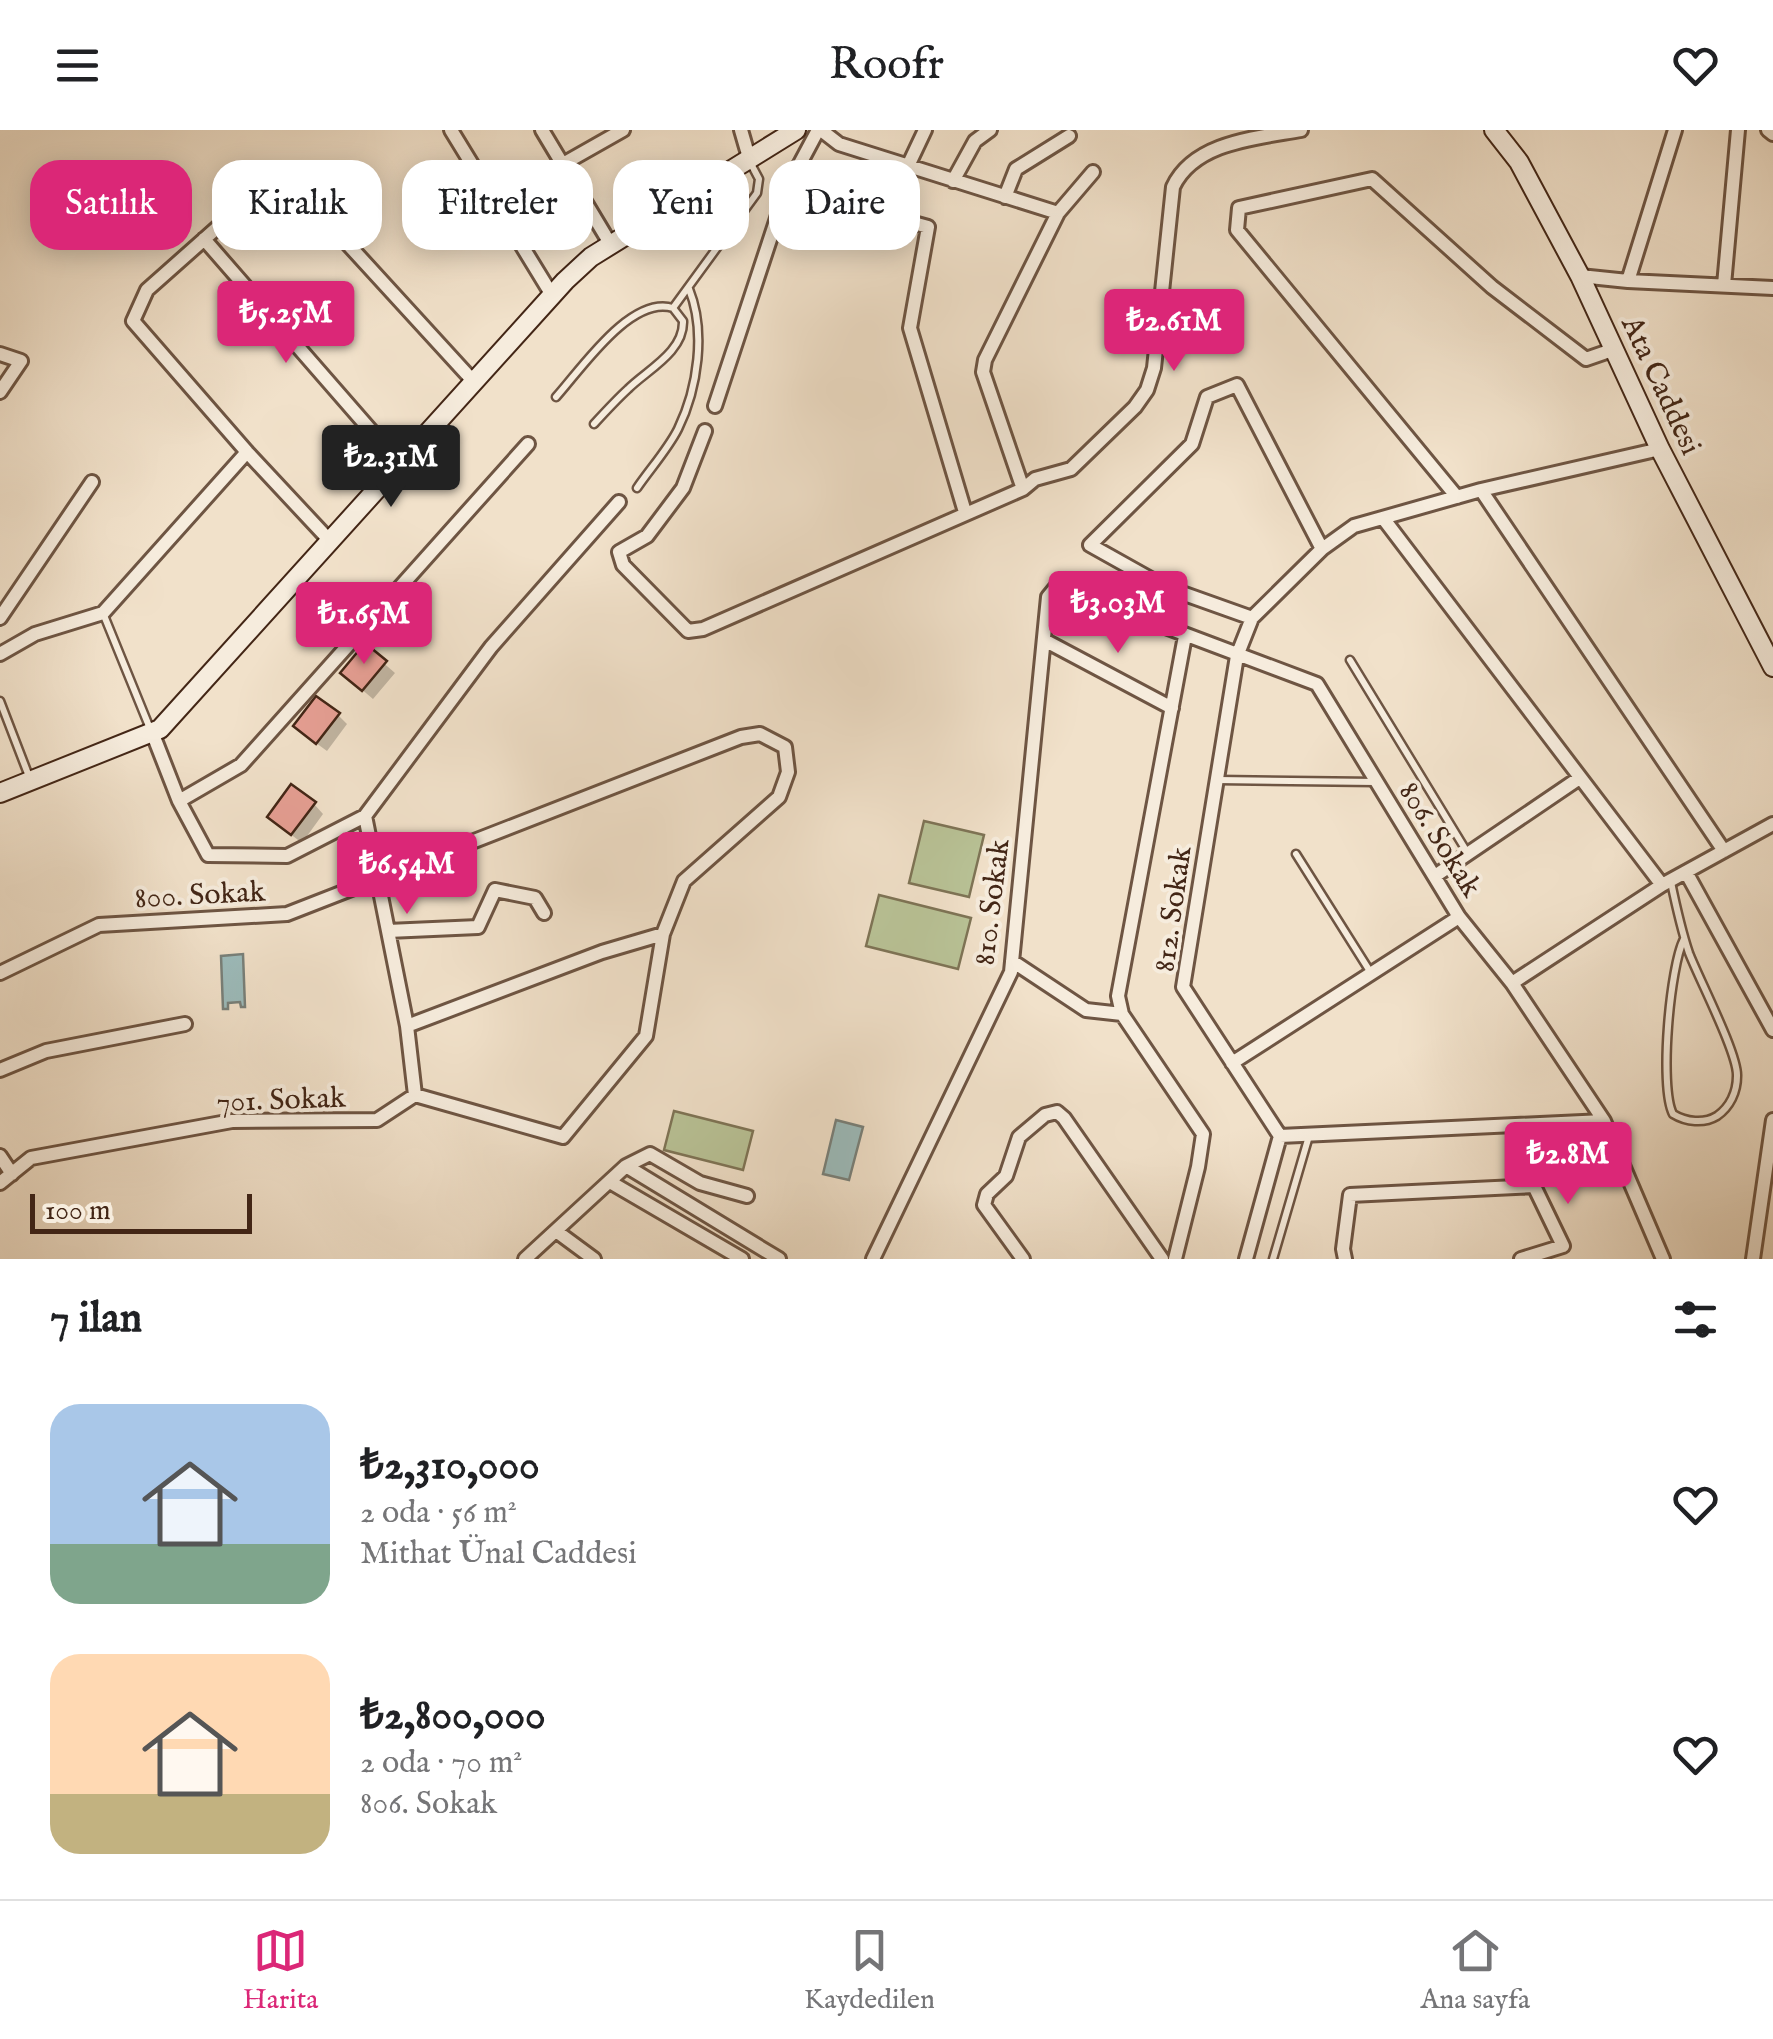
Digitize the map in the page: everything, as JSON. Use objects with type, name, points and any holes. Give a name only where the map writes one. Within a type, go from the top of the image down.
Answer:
[{"type":"main road","name":"Ata Caddesi","points":[[1494,130],[1519,162],[1580,276],[1660,450],[1771,656]]},
{"type":"main road","points":[[1508,130],[1519,162]]},
{"type":"main road","points":[[0,792],[160,729],[591,257],[795,131]]},
{"type":"street","points":[[451,130],[552,296]]},
{"type":"street","points":[[542,130],[561,160]]},
{"type":"street","points":[[570,160],[623,130]]},
{"type":"street","points":[[742,130],[750,161]]},
{"type":"street","points":[[803,160],[819,130],[839,144],[889,160]]},
{"type":"street","points":[[911,160],[925,130]]},
{"type":"street","points":[[953,180],[975,142],[990,130]]},
{"type":"street","points":[[705,431],[683,488],[647,536],[619,552],[623,564],[688,631],[702,630],[923,534],[1023,489],[1035,478],[1071,469],[1135,407],[1147,390],[1154,368],[1173,187],[1181,170],[1209,150],[1300,130]]},
{"type":"street","points":[[1628,282],[1675,130]]},
{"type":"street","points":[[1724,285],[1738,130]]},
{"type":"street","points":[[1005,198],[1016,169],[1070,137]]},
{"type":"street","points":[[920,170],[1058,212]]},
{"type":"street","points":[[331,542],[133,321],[147,290],[281,171],[474,382]]},
{"type":"street","points":[[1023,489],[983,372],[985,360],[1058,212],[1093,172]]},
{"type":"street","points":[[1457,497],[1236,230],[1239,208],[1372,179],[1492,287],[1586,359],[1615,349]]},
{"type":"street","points":[[593,214],[611,244]]},
{"type":"street","points":[[920,225],[928,227],[910,328],[966,512]]},
{"type":"street","points":[[204,239],[400,464]]},
{"type":"street","points":[[716,406],[769,246]]},
{"type":"street","points":[[1580,276],[1628,282],[1773,288]]},
{"type":"street","points":[[0,354],[21,361],[0,392]]},
{"type":"street","points":[[1322,549],[1236,386],[1207,398],[1192,444],[1090,546],[1164,587],[1252,618],[1322,549],[1354,526],[1481,490],[1660,450]]},
{"type":"street","points":[[180,801],[242,765],[528,444]]},
{"type":"street","points":[[0,654],[35,634],[102,613],[247,452]]},
{"type":"street","points":[[0,618],[92,482]]},
{"type":"street","points":[[1481,490],[1724,850]]},
{"type":"street","points":[[152,732],[208,856],[287,856],[365,816],[491,647],[619,502]]},
{"type":"street","points":[[1383,518],[1578,778],[1667,883]]},
{"type":"street","name":"806. Sokak","points":[[1057,586],[1316,684],[1459,917],[1512,983],[1604,1121],[1662,1259]]},
{"type":"street","name":"810. Sokak","points":[[873,1259],[1011,972],[1048,597],[1057,586]]},
{"type":"street","name":"812. Sokak","points":[[1252,618],[1237,656],[1184,987],[1280,1136]]},
{"type":"street","points":[[1174,1259],[1198,1167],[1202,1134],[1122,1014],[1118,996],[1185,636]]},
{"type":"street","points":[[1044,640],[1172,708]]},
{"type":"street","name":"800. Sokak","points":[[0,973],[99,925],[287,914],[740,736],[760,734],[785,747],[788,772],[780,797],[684,882],[663,934]]},
{"type":"street","points":[[1435,876],[1578,778]]},
{"type":"street","points":[[365,816],[407,1026],[415,1095],[563,1137],[646,1036],[663,934],[602,952],[407,1026]]},
{"type":"street","points":[[1512,983],[1667,883],[1773,824]]},
{"type":"street","points":[[1686,872],[1773,1030]]},
{"type":"street","points":[[388,931],[478,927],[495,890],[535,898],[544,913]]},
{"type":"street","points":[[1232,1063],[1459,917]]},
{"type":"street","points":[[1012,961],[1086,1010],[1122,1014]]},
{"type":"street","points":[[0,1070],[46,1050],[185,1024]]},
{"type":"street","name":"701. Sokak","points":[[6,1178],[31,1158],[232,1121],[377,1120],[415,1095]]},
{"type":"street","points":[[1023,1259],[984,1205],[987,1194],[1006,1176],[1019,1137],[1045,1115],[1057,1112],[1162,1259]]},
{"type":"street","points":[[1754,1259],[1773,1120]]},
{"type":"street","points":[[1246,1259],[1280,1136],[1604,1121]]},
{"type":"street","points":[[525,1259],[626,1166],[650,1154],[700,1183],[747,1196]]},
{"type":"street","points":[[0,1156],[6,1178]]},
{"type":"street","points":[[626,1166],[779,1259]]},
{"type":"street","points":[[610,1182],[742,1259]]},
{"type":"street","points":[[1344,1259],[1350,1195],[1534,1186],[1562,1246],[1521,1259]]},
{"type":"street","points":[[556,1231],[594,1259]]},
{"type":"lane","points":[[673,308],[757,193],[759,179],[750,161]]},
{"type":"lane","points":[[637,488],[677,432],[683,416],[699,344],[698,317],[689,289]]},
{"type":"lane","points":[[556,396],[630,316],[652,307],[673,308]]},
{"type":"lane","points":[[594,424],[680,338],[683,322],[673,308]]},
{"type":"lane","points":[[102,613],[152,732]]},
{"type":"lane","points":[[1350,660],[1468,854]]},
{"type":"lane","points":[[0,701],[31,780]]},
{"type":"lane","points":[[1217,780],[1377,782]]},
{"type":"lane","points":[[1296,854],[1372,972]]},
{"type":"lane","points":[[1667,883],[1684,939],[1738,1076],[1727,1107],[1715,1118],[1703,1121],[1673,1114],[1666,1094],[1670,990],[1676,956],[1684,939]]},
{"type":"lane","points":[[1273,1259],[1309,1134]]},
{"type":"green space","points":[[924,821],[984,835],[969,897],[909,883]]},
{"type":"green space","points":[[879,895],[971,918],[958,969],[866,946]]},
{"type":"green space","points":[[674,1111],[753,1131],[743,1170],[664,1150]]},
{"type":"water","points":[[243,954],[245,1007],[240,1002],[228,1003],[228,1009],[223,1009],[221,956]]},
{"type":"water","points":[[836,1120],[863,1127],[849,1180],[823,1174]]},
{"type":"building","points":[[365,643],[387,661],[362,691],[340,673]]},
{"type":"building","points":[[316,696],[340,713],[316,744],[293,726]]},
{"type":"building","points":[[291,784],[316,802],[291,835],[267,817]]}]
